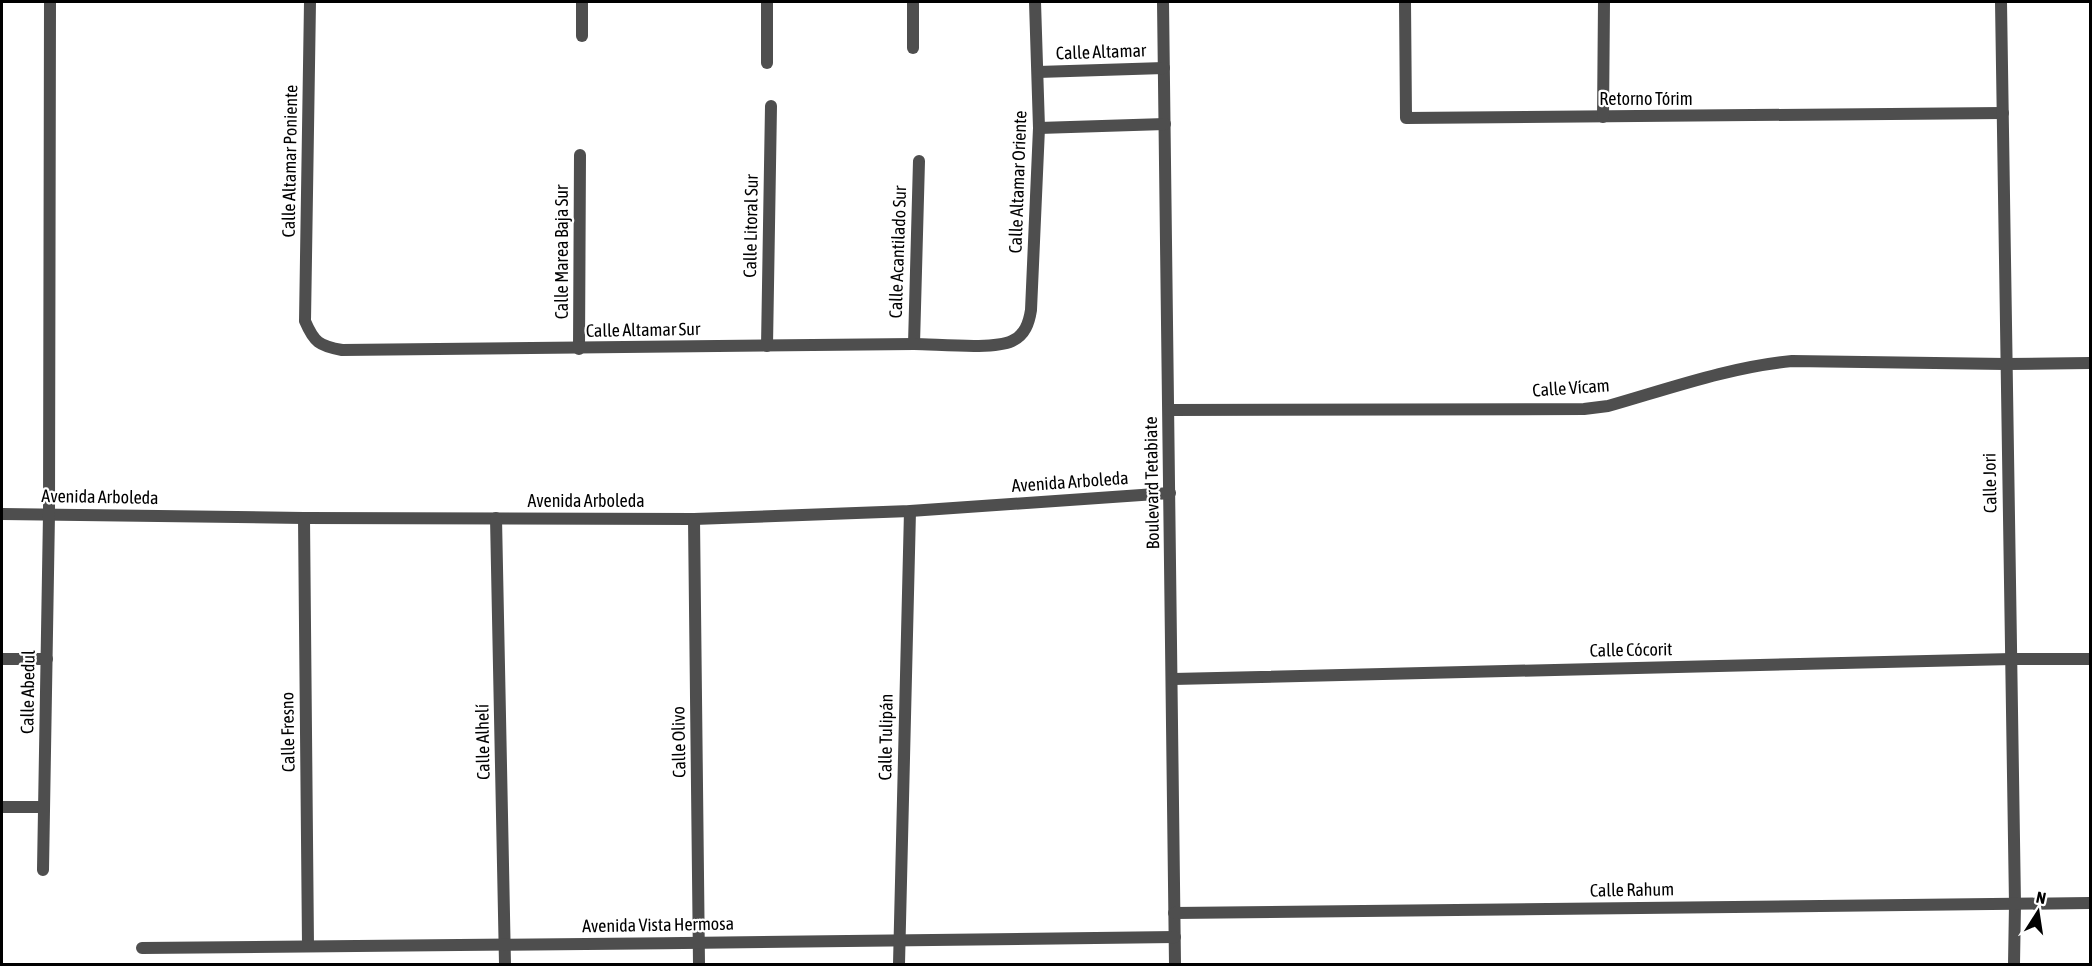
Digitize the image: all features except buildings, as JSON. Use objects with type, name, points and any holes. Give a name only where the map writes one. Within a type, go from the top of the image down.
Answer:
[{"type":"street","name":"Calle Abedul","points":[[43,870],[49,514],[50,2]]},
{"type":"street","name":"Calle Altamar Poniente","points":[[305,321],[310,2]]},
{"type":"street","points":[[582,2],[582,36]]},
{"type":"street","points":[[767,2],[767,63]]},
{"type":"street","points":[[913,2],[913,48]]},
{"type":"street","name":"Calle Altamar Oriente","points":[[996,345],[1012,341],[1023,333],[1029,322],[1039,128],[1035,2]]},
{"type":"street","name":"Boulevard Tetabiate","points":[[1163,2],[1175,964]]},
{"type":"street","name":"Retorno Tórim","points":[[1405,2],[1406,118],[2002,113]]},
{"type":"street","points":[[1603,117],[1604,2]]},
{"type":"street","name":"Calle Jori","points":[[2001,2],[2012,659],[2014,964]]},
{"type":"street","name":"Calle Altamar","points":[[1038,72],[1164,68]]},
{"type":"street","name":"Calle Litoral Sur","points":[[767,346],[771,106]]},
{"type":"street","points":[[1039,128],[1165,124]]},
{"type":"street","name":"Calle Marea Baja Sur","points":[[579,349],[580,155]]},
{"type":"street","name":"Calle Acantilado Sur","points":[[914,344],[919,161]]},
{"type":"street","name":"Calle Altamar Sur","points":[[305,321],[318,343],[342,350],[996,345]]},
{"type":"street","name":"Calle Vícam","points":[[1169,410],[1584,409],[1608,406],[1749,368],[1792,361],[2091,363]]},
{"type":"street","name":"Avenida Arboleda","points":[[2,513],[304,518],[694,519],[910,511],[1170,493]]},
{"type":"street","name":"Calle Tulipán","points":[[899,964],[910,511]]},
{"type":"street","name":"Calle Fresno","points":[[304,518],[308,946]]},
{"type":"street","name":"Calle Alhelí","points":[[496,518],[505,964]]},
{"type":"street","name":"Calle Olivo","points":[[694,519],[699,964]]},
{"type":"street","points":[[2,659],[47,659]]},
{"type":"street","name":"Calle Cócorit","points":[[1173,679],[2091,659]]},
{"type":"street","points":[[2,807],[43,807]]},
{"type":"street","name":"Calle Rahum","points":[[1174,914],[2091,903]]},
{"type":"street","name":"Avenida Vista Hermosa","points":[[142,948],[899,942],[1175,937]]}]
